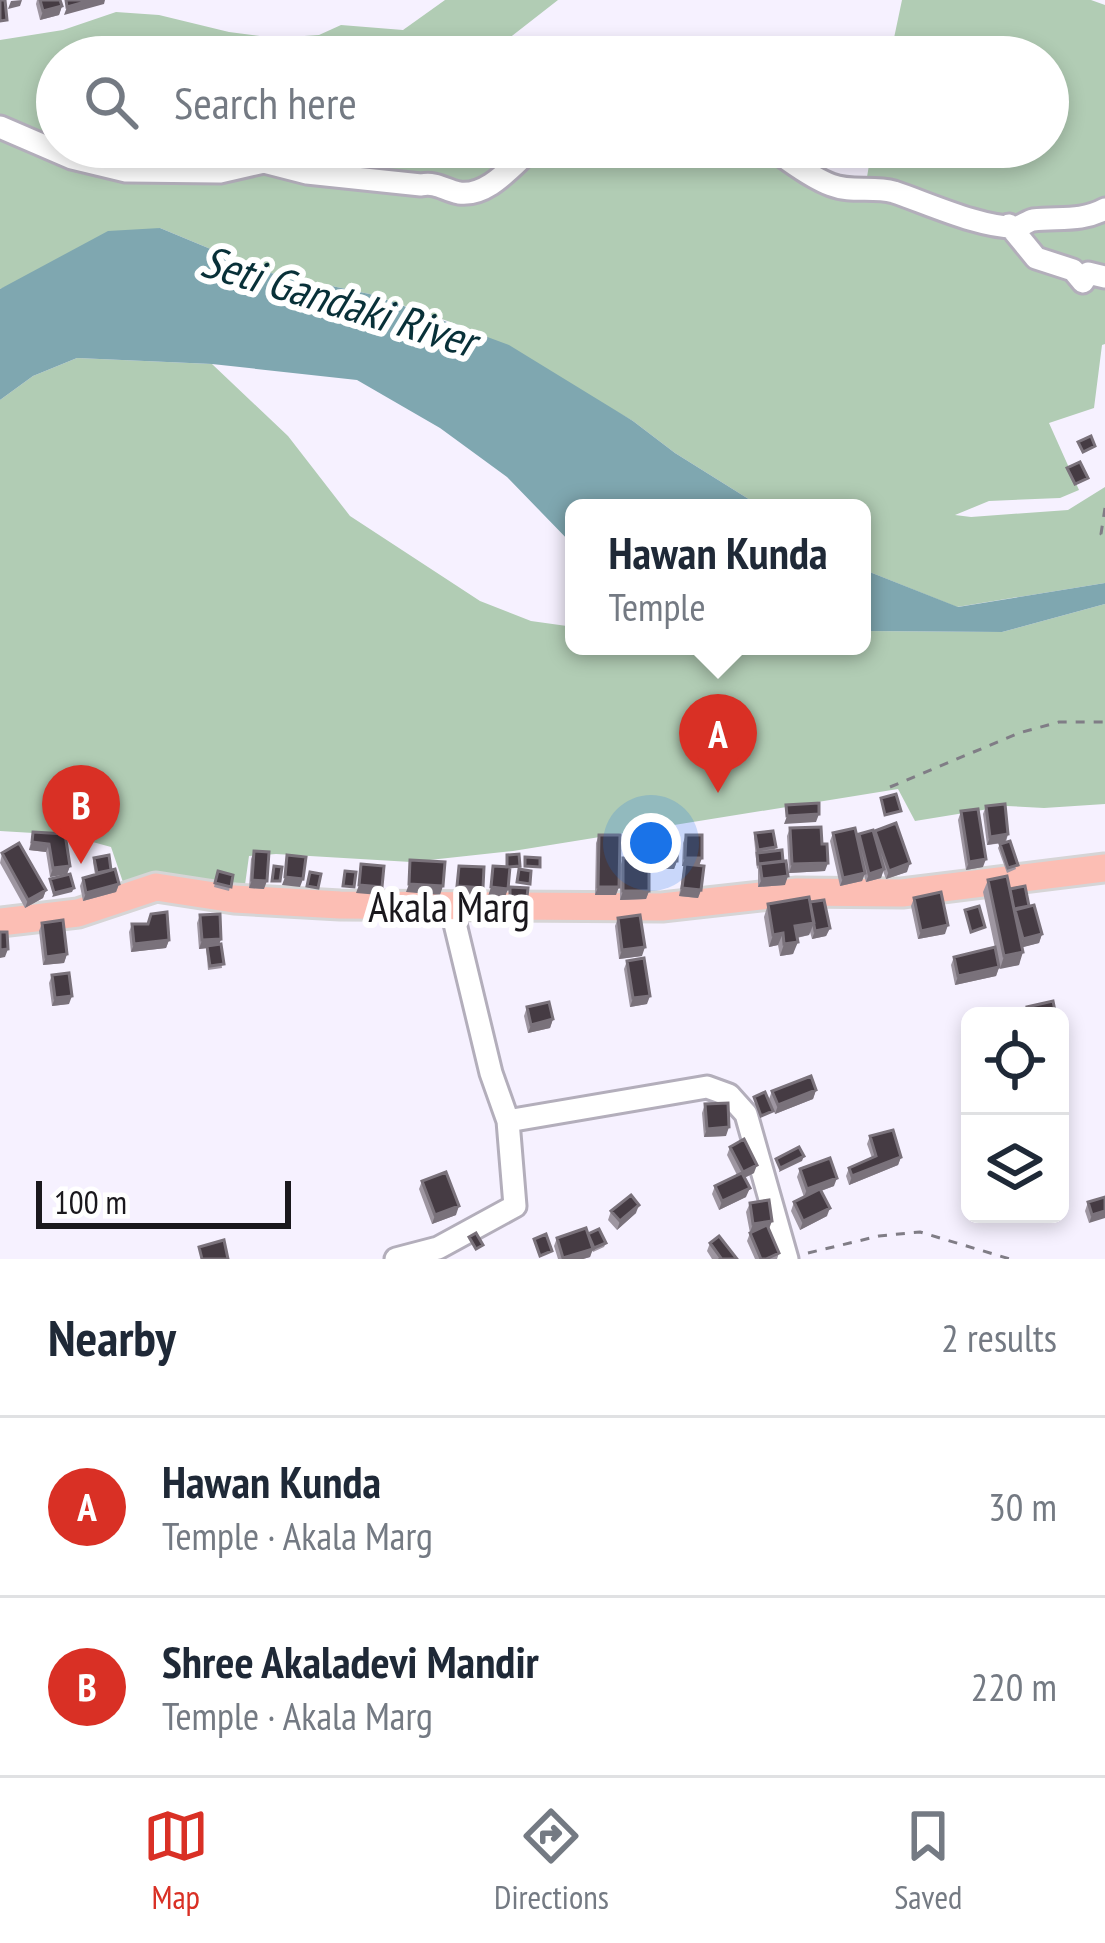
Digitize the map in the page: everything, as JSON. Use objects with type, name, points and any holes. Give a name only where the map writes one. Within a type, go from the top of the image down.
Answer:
[{"type":"main road","name":"Akala Marg","points":[[0,922],[78,913],[156,887],[255,900],[452,907],[662,907],[797,892],[902,893],[1105,868]]},
{"type":"street","points":[[0,127],[36,143]]},
{"type":"street","points":[[113,168],[220,172],[238,168]]},
{"type":"street","points":[[287,168],[421,185],[434,182],[455,193],[484,190],[510,168]]},
{"type":"street","points":[[799,168],[845,190],[893,192],[991,226],[1070,220],[1105,209]]},
{"type":"street","points":[[1009,225],[1036,258],[1073,270],[1083,282],[1088,273],[1105,277]]},
{"type":"street","points":[[396,1259],[438,1248],[515,1206],[508,1121],[491,1072],[452,907]]},
{"type":"street","points":[[508,1121],[707,1088],[729,1095],[746,1114],[787,1257]]},
{"type":"path","points":[[1105,508],[1101,534],[1105,539]]},
{"type":"path","points":[[890,788],[1019,733],[1059,722],[1105,722]]},
{"type":"path","points":[[787,1257],[879,1236],[920,1232],[1010,1259]]},
{"type":"green space","points":[[445,0],[558,0],[512,36],[304,36],[341,25],[403,30]]},
{"type":"green space","points":[[902,0],[1091,0],[1105,5],[1105,344],[1094,408],[1049,423],[1079,490],[1060,498],[989,501],[955,515],[1068,510],[1105,487],[1105,583],[957,607],[871,573],[871,499],[749,499],[633,421],[470,329],[374,295],[266,272],[160,228],[0,289],[0,40],[63,30],[116,12],[159,15],[260,36],[36,36],[36,168],[786,168],[864,195],[868,168],[1069,168],[1069,36],[894,36]]},
{"type":"green space","points":[[77,358],[212,364],[288,436],[350,516],[480,601],[531,621],[565,626],[565,655],[871,655],[871,631],[1002,632],[1105,604],[1105,804],[1007,806],[915,821],[898,789],[513,851],[411,862],[249,856],[244,892],[126,891],[111,847],[67,835],[0,831],[0,400],[33,376]]},
{"type":"water","name":"Seti Gandaki River","points":[[160,228],[266,272],[374,295],[509,345],[749,499],[565,499],[565,537],[507,477],[440,428],[357,380],[212,364],[77,358],[33,376],[0,400],[0,289],[108,231]]},
{"type":"water","points":[[871,573],[958,607],[1105,583],[1105,604],[1002,632],[871,631]]},
{"type":"building","points":[[0,0],[5,0],[7,20],[0,21]]},
{"type":"building","points":[[40,0],[60,0],[62,6],[43,11]]},
{"type":"building","points":[[66,0],[92,0],[67,7]]},
{"type":"building","points":[[1091,436],[1095,446],[1083,452],[1078,442]]},
{"type":"building","points":[[1080,462],[1088,478],[1075,484],[1067,468]]},
{"type":"building","points":[[896,794],[901,811],[885,815],[881,798]]},
{"type":"building","points":[[819,803],[819,814],[787,816],[786,805]]},
{"type":"building","points":[[1005,804],[1008,834],[990,837],[986,806]]},
{"type":"building","points":[[978,809],[986,859],[969,862],[961,811]]},
{"type":"building","points":[[896,823],[910,863],[889,871],[875,831]]},
{"type":"building","points":[[821,827],[828,863],[792,864],[790,828]]},
{"type":"building","points":[[855,828],[865,873],[843,878],[833,833]]},
{"type":"building","points":[[873,830],[884,869],[869,874],[859,834]]},
{"type":"building","points":[[773,831],[776,847],[758,850],[755,833]]},
{"type":"building","points":[[33,832],[65,834],[70,866],[53,868],[49,844],[32,842]]},
{"type":"building","points":[[599,835],[620,835],[619,887],[598,887]]},
{"type":"building","points":[[686,835],[702,835],[702,858],[685,858]]},
{"type":"building","points":[[650,836],[678,837],[677,861],[649,860]]},
{"type":"building","points":[[1010,841],[1018,865],[1008,868],[1000,844]]},
{"type":"building","points":[[19,843],[46,890],[28,900],[2,853]]},
{"type":"building","points":[[631,849],[643,849],[643,858],[630,858]]},
{"type":"building","points":[[782,850],[783,861],[758,864],[757,853]]},
{"type":"building","points":[[254,851],[269,852],[267,881],[252,880]]},
{"type":"building","points":[[519,854],[520,866],[507,867],[507,855]]},
{"type":"building","points":[[109,855],[111,870],[97,873],[94,858]]},
{"type":"building","points":[[287,855],[306,857],[303,879],[285,877]]},
{"type":"building","points":[[525,857],[540,858],[540,867],[525,866]]},
{"type":"building","points":[[623,858],[649,858],[649,891],[623,891]]},
{"type":"building","points":[[410,860],[445,862],[443,886],[409,884]]},
{"type":"building","points":[[786,861],[788,876],[762,879],[760,864]]},
{"type":"building","points":[[361,864],[384,866],[382,887],[359,885]]},
{"type":"building","points":[[685,864],[704,866],[701,890],[682,888]]},
{"type":"building","points":[[274,866],[282,867],[280,881],[272,881]]},
{"type":"building","points":[[459,866],[484,867],[483,888],[457,886]]},
{"type":"building","points":[[493,866],[510,867],[508,889],[491,887]]},
{"type":"building","points":[[115,869],[119,884],[86,893],[83,878]]},
{"type":"building","points":[[519,869],[531,871],[530,884],[517,882]]},
{"type":"building","points":[[218,871],[233,875],[231,887],[215,883]]},
{"type":"building","points":[[345,871],[356,872],[354,887],[343,886]]},
{"type":"building","points":[[310,872],[321,874],[318,888],[307,886]]},
{"type":"building","points":[[70,874],[74,888],[54,893],[50,879]]},
{"type":"building","points":[[1007,876],[1023,952],[1004,956],[988,880]]},
{"type":"building","points":[[1025,886],[1029,906],[1014,909],[1010,889]]},
{"type":"building","points":[[510,887],[528,888],[527,897],[510,896]]},
{"type":"building","points":[[941,892],[948,925],[921,931],[914,898]]},
{"type":"building","points":[[809,897],[814,923],[795,926],[798,942],[784,944],[783,933],[773,935],[768,904]]},
{"type":"building","points":[[824,900],[830,928],[815,931],[810,902]]},
{"type":"building","points":[[1034,905],[1042,934],[1023,939],[1015,910]]},
{"type":"building","points":[[979,906],[985,927],[971,932],[965,910]]},
{"type":"building","points":[[167,912],[169,940],[134,944],[132,924],[148,924],[151,914]]},
{"type":"building","points":[[220,914],[221,939],[202,940],[200,915]]},
{"type":"building","points":[[640,915],[645,947],[622,950],[618,918]]},
{"type":"building","points":[[63,920],[67,954],[46,957],[42,923]]},
{"type":"building","points":[[0,932],[7,932],[8,949],[0,950]]},
{"type":"building","points":[[221,944],[224,964],[210,966],[207,946]]},
{"type":"building","points":[[995,947],[999,967],[958,976],[954,957]]},
{"type":"building","points":[[644,958],[650,996],[633,998],[627,961]]},
{"type":"building","points":[[69,973],[72,996],[55,998],[52,975]]},
{"type":"building","points":[[549,1002],[553,1019],[531,1025],[527,1007]]},
{"type":"building","points":[[811,1076],[816,1090],[778,1105],[772,1091]]},
{"type":"building","points":[[765,1092],[773,1111],[761,1116],[754,1097]]},
{"type":"building","points":[[728,1103],[729,1127],[707,1129],[705,1104]]},
{"type":"building","points":[[893,1130],[901,1157],[852,1176],[849,1168],[876,1156],[870,1136]]},
{"type":"building","points":[[744,1139],[757,1165],[743,1172],[730,1147]]},
{"type":"building","points":[[799,1147],[804,1156],[780,1168],[776,1159]]},
{"type":"building","points":[[830,1158],[837,1178],[807,1189],[800,1169]]},
{"type":"building","points":[[446,1172],[459,1206],[435,1215],[422,1181]]},
{"type":"building","points":[[742,1173],[750,1188],[722,1201],[715,1186]]},
{"type":"building","points":[[820,1189],[830,1208],[803,1221],[794,1202]]},
{"type":"building","points":[[631,1195],[639,1205],[620,1221],[611,1211]]},
{"type":"building","points":[[1105,1197],[1105,1211],[1092,1215],[1088,1202]]},
{"type":"building","points":[[769,1200],[772,1221],[753,1224],[750,1203]]},
{"type":"building","points":[[767,1225],[779,1253],[761,1259],[750,1233]]},
{"type":"building","points":[[586,1228],[593,1249],[563,1258],[557,1238]]},
{"type":"building","points":[[599,1229],[606,1243],[594,1248],[588,1234]]},
{"type":"building","points":[[476,1233],[483,1245],[476,1249],[469,1237]]},
{"type":"building","points":[[546,1234],[552,1251],[540,1256],[534,1239]]},
{"type":"building","points":[[719,1236],[737,1259],[720,1259],[710,1243]]},
{"type":"building","points":[[224,1240],[228,1259],[202,1259],[199,1247]]},
{"type":"place","name":"Hawan Kunda","points":[[718,793]]},
{"type":"place","name":"Shree Akaladevi Mandir","points":[[81,864]]}]
